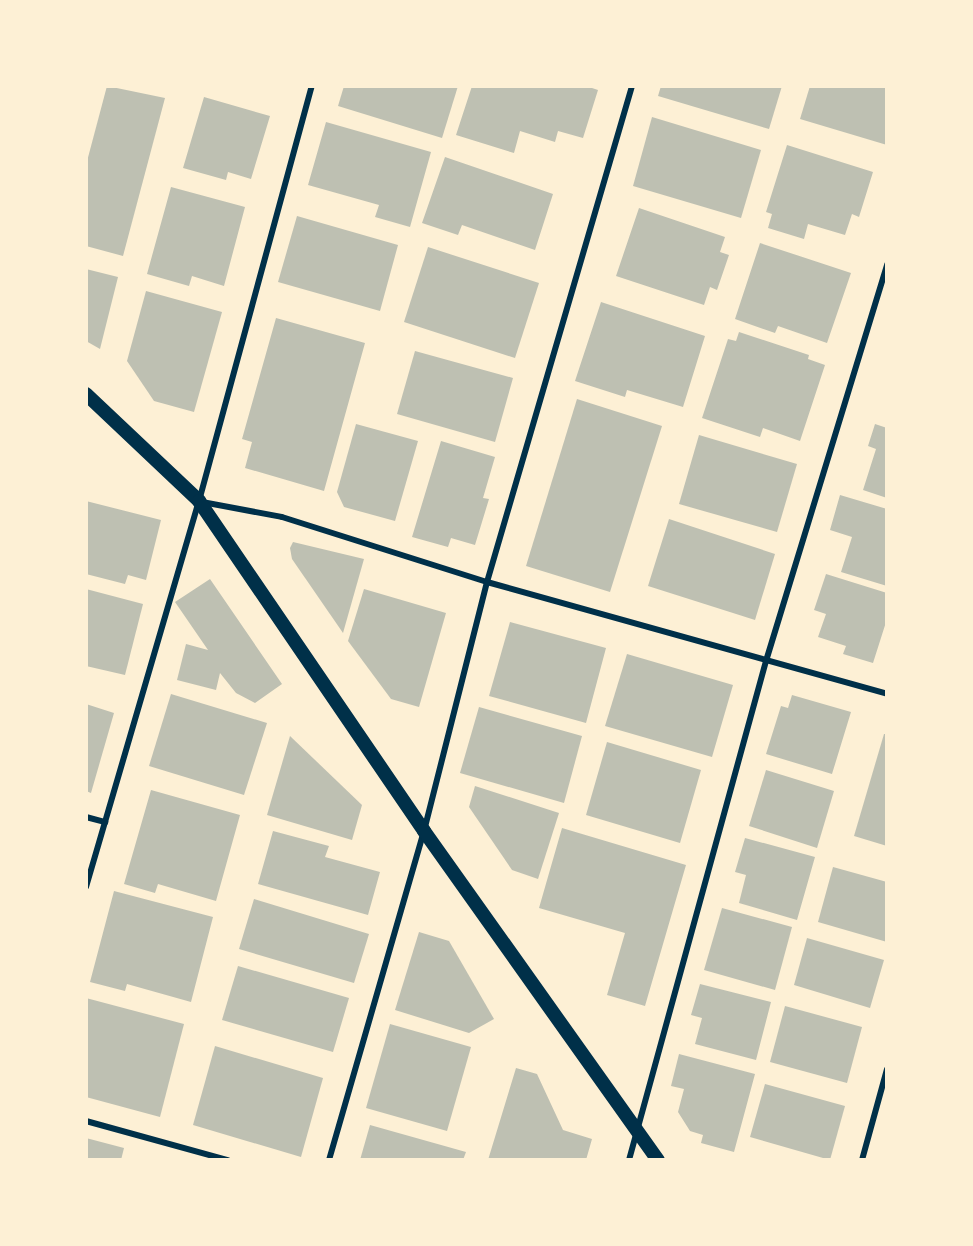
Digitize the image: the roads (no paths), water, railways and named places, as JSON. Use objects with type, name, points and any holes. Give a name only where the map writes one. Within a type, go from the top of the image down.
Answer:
[{"type":"street","points":[[86,394],[199,501],[424,831],[636,1134],[658,1160]]},
{"type":"lane","points":[[86,887],[199,501],[312,86]]},
{"type":"lane","points":[[329,1160],[424,831],[487,582],[632,86]]},
{"type":"lane","points":[[629,1160],[766,661],[887,264]]},
{"type":"lane","points":[[199,501],[282,517],[487,582],[887,694]]},
{"type":"lane","points":[[86,817],[105,822]]},
{"type":"lane","points":[[862,1160],[887,1069]]},
{"type":"lane","points":[[86,1121],[228,1160]]}]
